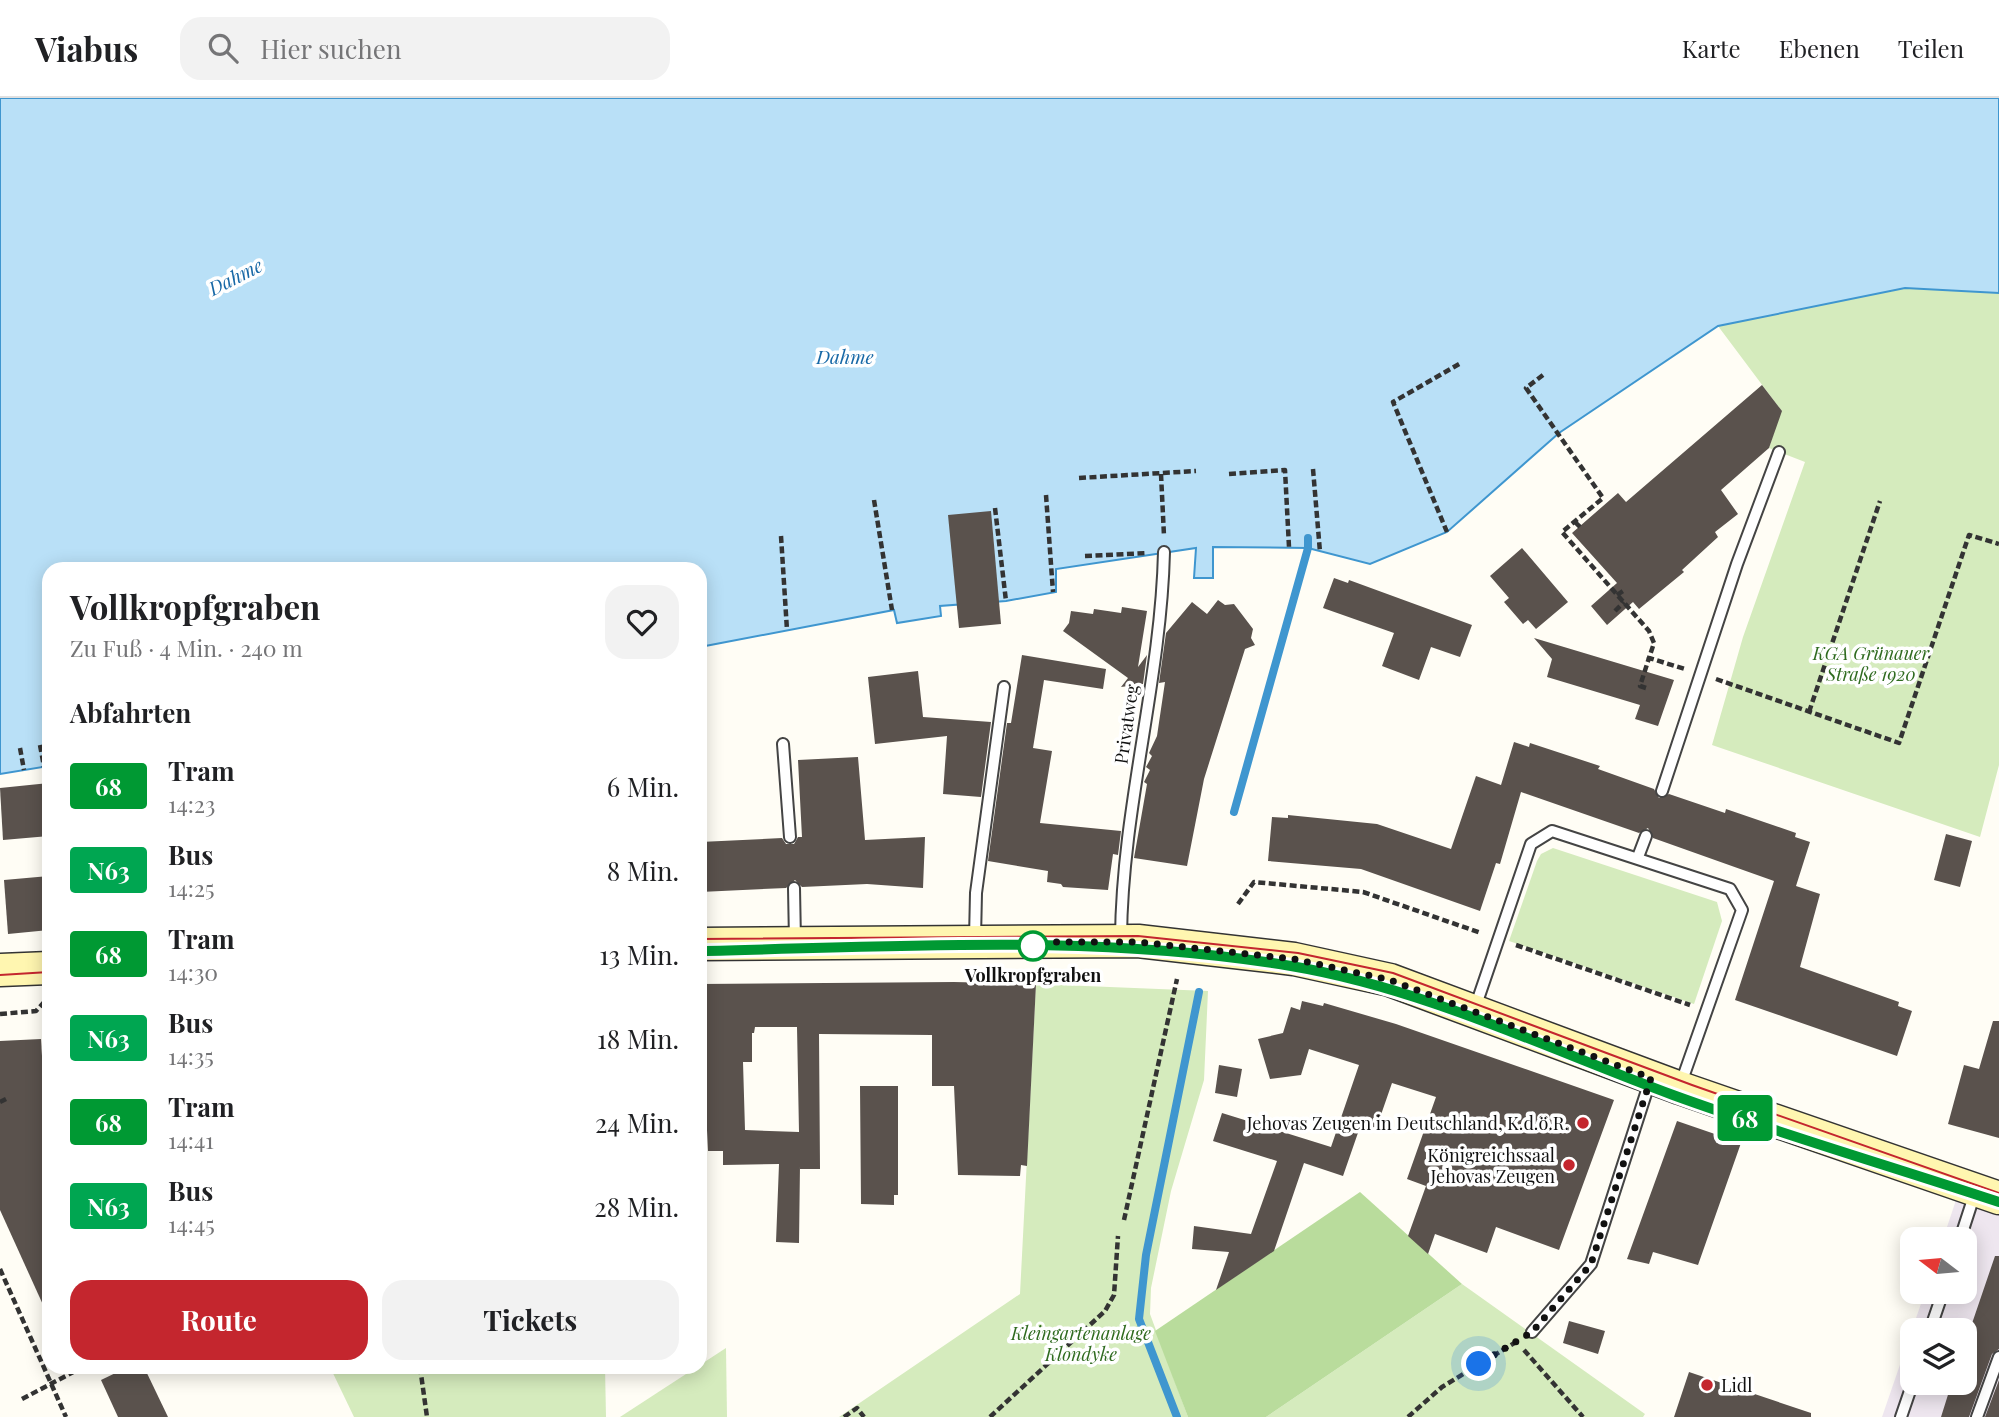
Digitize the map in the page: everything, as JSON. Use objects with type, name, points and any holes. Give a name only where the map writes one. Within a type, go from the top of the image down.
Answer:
[{"type":"main road","points":[[707,944],[1121,942],[1190,946],[1294,959],[1390,980],[1665,1083],[1987,1194]]},
{"type":"main road","points":[[0,970],[42,968]]},
{"type":"lane","points":[[1662,791],[1737,564],[1779,452]]},
{"type":"lane","name":"Privatweg","points":[[1121,942],[1120,901],[1163,607],[1164,552]]},
{"type":"lane","points":[[975,943],[976,893],[1004,687]]},
{"type":"lane","points":[[783,744],[790,837]]},
{"type":"lane","points":[[1475,1011],[1531,844],[1552,831],[1730,889],[1742,910],[1707,1011],[1665,1083],[1591,1264],[1532,1332]]},
{"type":"lane","points":[[1638,857],[1646,836]]},
{"type":"lane","points":[[794,888],[795,943]]},
{"type":"lane","points":[[1967,1227],[1987,1194]]},
{"type":"lane","points":[[1978,1417],[1999,1357]]},
{"type":"lane","points":[[1901,1417],[1909,1395]]},
{"type":"path","points":[[1447,532],[1393,402],[1461,363]]},
{"type":"path","points":[[1543,375],[1527,387],[1603,498],[1595,509],[1562,532],[1649,631],[1654,643],[1640,686],[1646,688]]},
{"type":"path","points":[[1313,469],[1320,552]]},
{"type":"path","points":[[1230,474],[1285,470],[1289,547]]},
{"type":"path","points":[[1079,478],[1196,471]]},
{"type":"path","points":[[1085,556],[1164,552],[1161,474]]},
{"type":"path","points":[[1046,495],[1053,592]]},
{"type":"path","points":[[874,500],[892,610]]},
{"type":"path","points":[[1809,712],[1880,501]]},
{"type":"path","points":[[995,508],[1006,601]]},
{"type":"path","points":[[1575,522],[1580,527]]},
{"type":"path","points":[[781,536],[788,630]]},
{"type":"path","points":[[1649,658],[1899,743],[1969,536],[1999,544]]},
{"type":"path","points":[[1617,595],[1623,591]]},
{"type":"path","points":[[1615,611],[1624,602]]},
{"type":"path","points":[[40,744],[42,756]]},
{"type":"path","points":[[20,748],[24,770]]},
{"type":"path","points":[[1238,904],[1254,882],[1363,892],[1707,1011]]},
{"type":"path","points":[[1124,1220],[1177,979]]},
{"type":"path","points":[[0,1014],[36,1011],[42,1004]]},
{"type":"path","points":[[0,1102],[6,1099]]},
{"type":"path","points":[[990,1417],[1105,1311],[1114,1295],[1118,1236]]},
{"type":"path","points":[[0,1269],[42,1365]]},
{"type":"path","points":[[1408,1417],[1442,1387],[1532,1332]]},
{"type":"path","points":[[1516,1342],[1583,1417]]},
{"type":"path","points":[[46,1374],[66,1417]]},
{"type":"path","points":[[22,1399],[71,1374]]},
{"type":"path","points":[[421,1374],[427,1417]]},
{"type":"path","points":[[844,1417],[857,1408],[864,1417]]},
{"type":"shaded area","points":[[1957,1197],[1999,1211],[1999,1417],[1882,1417],[1900,1365],[1900,1395],[1977,1395],[1977,1318],[1916,1318],[1921,1304],[1978,1304],[1978,1227],[1947,1227]]},
{"type":"green space","name":"KGA Grünauer Straße 1920","points":[[1905,288],[1999,293],[1999,765],[1980,837],[1712,745],[1743,637],[1805,462],[1769,448],[1781,410],[1718,326]]},
{"type":"green space","points":[[1553,848],[1717,902],[1722,921],[1694,1004],[1509,941],[1537,861],[1541,854]]},
{"type":"green space","name":"Kleingartenanlage Klondyke","points":[[1036,984],[1208,991],[1204,1080],[1171,1191],[1151,1288],[1150,1314],[1188,1417],[839,1417],[1020,1294]]},
{"type":"green space","points":[[1360,1192],[1462,1284],[1266,1417],[1188,1417],[1155,1331]]},
{"type":"green space","points":[[1462,1284],[1645,1414],[1643,1417],[1266,1417]]},
{"type":"green space","points":[[726,1348],[727,1417],[620,1417],[686,1374],[707,1374],[707,1360]]},
{"type":"green space","points":[[333,1374],[605,1374],[606,1417],[354,1417]]},
{"type":"water","name":"Dahme","points":[[0,98],[1999,98],[1999,293],[1905,288],[1718,326],[1559,433],[1447,532],[1370,564],[1308,548],[1213,547],[1213,578],[1194,578],[1196,548],[1056,569],[1056,592],[1006,601],[940,606],[941,616],[897,623],[894,610],[707,646],[707,562],[42,562],[42,767],[0,774]]},
{"type":"building","points":[[1762,385],[1782,411],[1769,448],[1721,490],[1738,514],[1715,532],[1718,537],[1682,570],[1684,572],[1639,609],[1633,602],[1607,625],[1591,606],[1617,583],[1572,533],[1618,493],[1626,502]]},
{"type":"building","points":[[991,511],[1001,624],[959,628],[948,515]]},
{"type":"building","points":[[1522,548],[1568,602],[1536,629],[1528,620],[1523,624],[1504,602],[1509,598],[1490,576]]},
{"type":"building","points":[[1334,578],[1348,583],[1349,580],[1472,625],[1460,657],[1431,647],[1419,680],[1382,666],[1394,633],[1323,608]]},
{"type":"building","points":[[1218,600],[1225,605],[1234,604],[1253,629],[1251,638],[1255,645],[1245,649],[1204,779],[1187,866],[1134,858],[1147,784],[1144,782],[1150,770],[1146,767],[1157,736],[1165,682],[1159,683],[1166,633],[1192,602],[1207,614]]},
{"type":"building","points":[[1122,607],[1147,611],[1138,667],[1147,655],[1143,684],[1121,687],[1128,678],[1063,631],[1069,623],[1071,611],[1093,614],[1094,609],[1121,613]]},
{"type":"building","points":[[1534,638],[1674,680],[1658,726],[1635,719],[1640,705],[1547,677],[1552,659]]},
{"type":"building","points":[[1022,655],[1106,669],[1103,689],[1044,680],[1033,748],[1052,751],[1040,823],[1121,831],[1118,855],[1113,854],[1108,890],[1063,887],[1061,884],[1047,882],[1048,871],[988,861],[1007,723],[1011,723]]},
{"type":"building","points":[[918,671],[923,717],[991,722],[981,797],[943,794],[947,736],[875,744],[868,677]]},
{"type":"building","points":[[1514,742],[1529,747],[1530,743],[1600,766],[1598,769],[1654,789],[1659,798],[1669,794],[1725,813],[1726,809],[1796,833],[1795,837],[1810,842],[1796,886],[1820,894],[1800,967],[1899,1002],[1898,1006],[1912,1011],[1897,1056],[1735,1000],[1774,881],[1653,838],[1648,828],[1639,833],[1521,792],[1500,864],[1496,863],[1480,911],[1361,869],[1268,861],[1272,817],[1288,818],[1288,815],[1377,824],[1451,849],[1476,776],[1501,785]]},
{"type":"building","points":[[858,757],[865,840],[925,837],[923,888],[867,884],[802,887],[795,880],[786,888],[707,892],[707,842],[782,838],[786,844],[794,844],[798,837],[802,837],[798,760]]},
{"type":"building","points":[[42,784],[42,837],[3,840],[0,788]]},
{"type":"building","points":[[1946,834],[1972,841],[1960,887],[1934,880]]},
{"type":"building","points":[[42,877],[42,931],[8,934],[4,880]]},
{"type":"building","points":[[707,984],[1036,984],[1027,1166],[1021,1165],[1020,1176],[958,1175],[954,1086],[932,1086],[932,1035],[819,1034],[820,1169],[800,1169],[800,1165],[799,1243],[776,1242],[779,1164],[723,1165],[723,1151],[708,1151]],"holes":[[[755,1027],[797,1027],[799,1132],[745,1130],[743,1062],[752,1062],[752,1033]]]},
{"type":"building","points":[[1302,1001],[1323,1006],[1324,1003],[1396,1024],[1614,1100],[1559,1250],[1496,1227],[1487,1253],[1435,1234],[1428,1254],[1408,1236],[1426,1186],[1407,1179],[1436,1097],[1392,1083],[1375,1132],[1360,1127],[1343,1176],[1304,1163],[1274,1251],[1216,1290],[1229,1252],[1192,1249],[1194,1226],[1251,1234],[1277,1161],[1213,1141],[1222,1113],[1331,1147],[1359,1065],[1309,1049],[1301,1075],[1270,1079],[1258,1039],[1283,1033],[1291,1007],[1300,1010]]},
{"type":"building","points":[[1993,1021],[1999,1021],[1999,1138],[1948,1124],[1964,1065],[1979,1069]]},
{"type":"building","points":[[41,1039],[42,1303],[0,1210],[0,1041]]},
{"type":"building","points":[[1219,1065],[1242,1069],[1237,1097],[1215,1093]]},
{"type":"building","points":[[860,1086],[898,1086],[898,1195],[894,1195],[894,1205],[861,1204]]},
{"type":"building","points":[[1677,1121],[1741,1143],[1698,1265],[1653,1252],[1649,1264],[1627,1259]]},
{"type":"building","points":[[1995,1256],[1999,1256],[1999,1349],[1992,1354],[1969,1417],[1941,1417],[1948,1395],[1977,1395],[1977,1318],[1974,1318]]},
{"type":"building","points":[[1569,1321],[1605,1331],[1598,1354],[1563,1343]]},
{"type":"building","name":"Lidl","points":[[1689,1372],[1811,1413],[1811,1417],[1674,1417]]},
{"type":"building","points":[[113,1374],[147,1374],[168,1417],[118,1417],[101,1380]]},
{"type":"building","points":[[1999,1380],[1999,1417],[1985,1417]]},
{"type":"waterway","name":"Vollkropfgraben","points":[[1234,812],[1308,548],[1308,538]]},
{"type":"waterway","name":"Vollkropfgraben","points":[[1177,1417],[1139,1319],[1146,1255],[1199,992]]},
{"type":"tram line","points":[[707,939],[1138,936],[1298,953],[1393,973],[1692,1085],[1999,1193]]},
{"type":"tram line","points":[[707,951],[923,945],[1072,946],[1220,955],[1293,966],[1374,985],[1415,998],[1679,1096],[1884,1164]]},
{"type":"tram line","name":"68","points":[[707,951],[1041,946],[1191,952],[1293,966],[1389,988],[1676,1096],[1999,1202]]},
{"type":"tram line","points":[[0,975],[42,972]]},
{"type":"place","name":"Vollkropfgraben","points":[[1033,946]]},
{"type":"place","name":"Jehovas Zeugen in Deutschland, K.d.ö.R.","points":[[1583,1123]]},
{"type":"place","name":"Königreichssaal Jehovas Zeugen","points":[[1569,1165]]},
{"type":"place","name":"Lidl","points":[[1707,1385]]},
{"type":"route","points":[[1033,946],[1037,942],[1138,942],[1294,959],[1390,980],[1651,1078],[1591,1264],[1532,1332],[1479,1364]]}]
